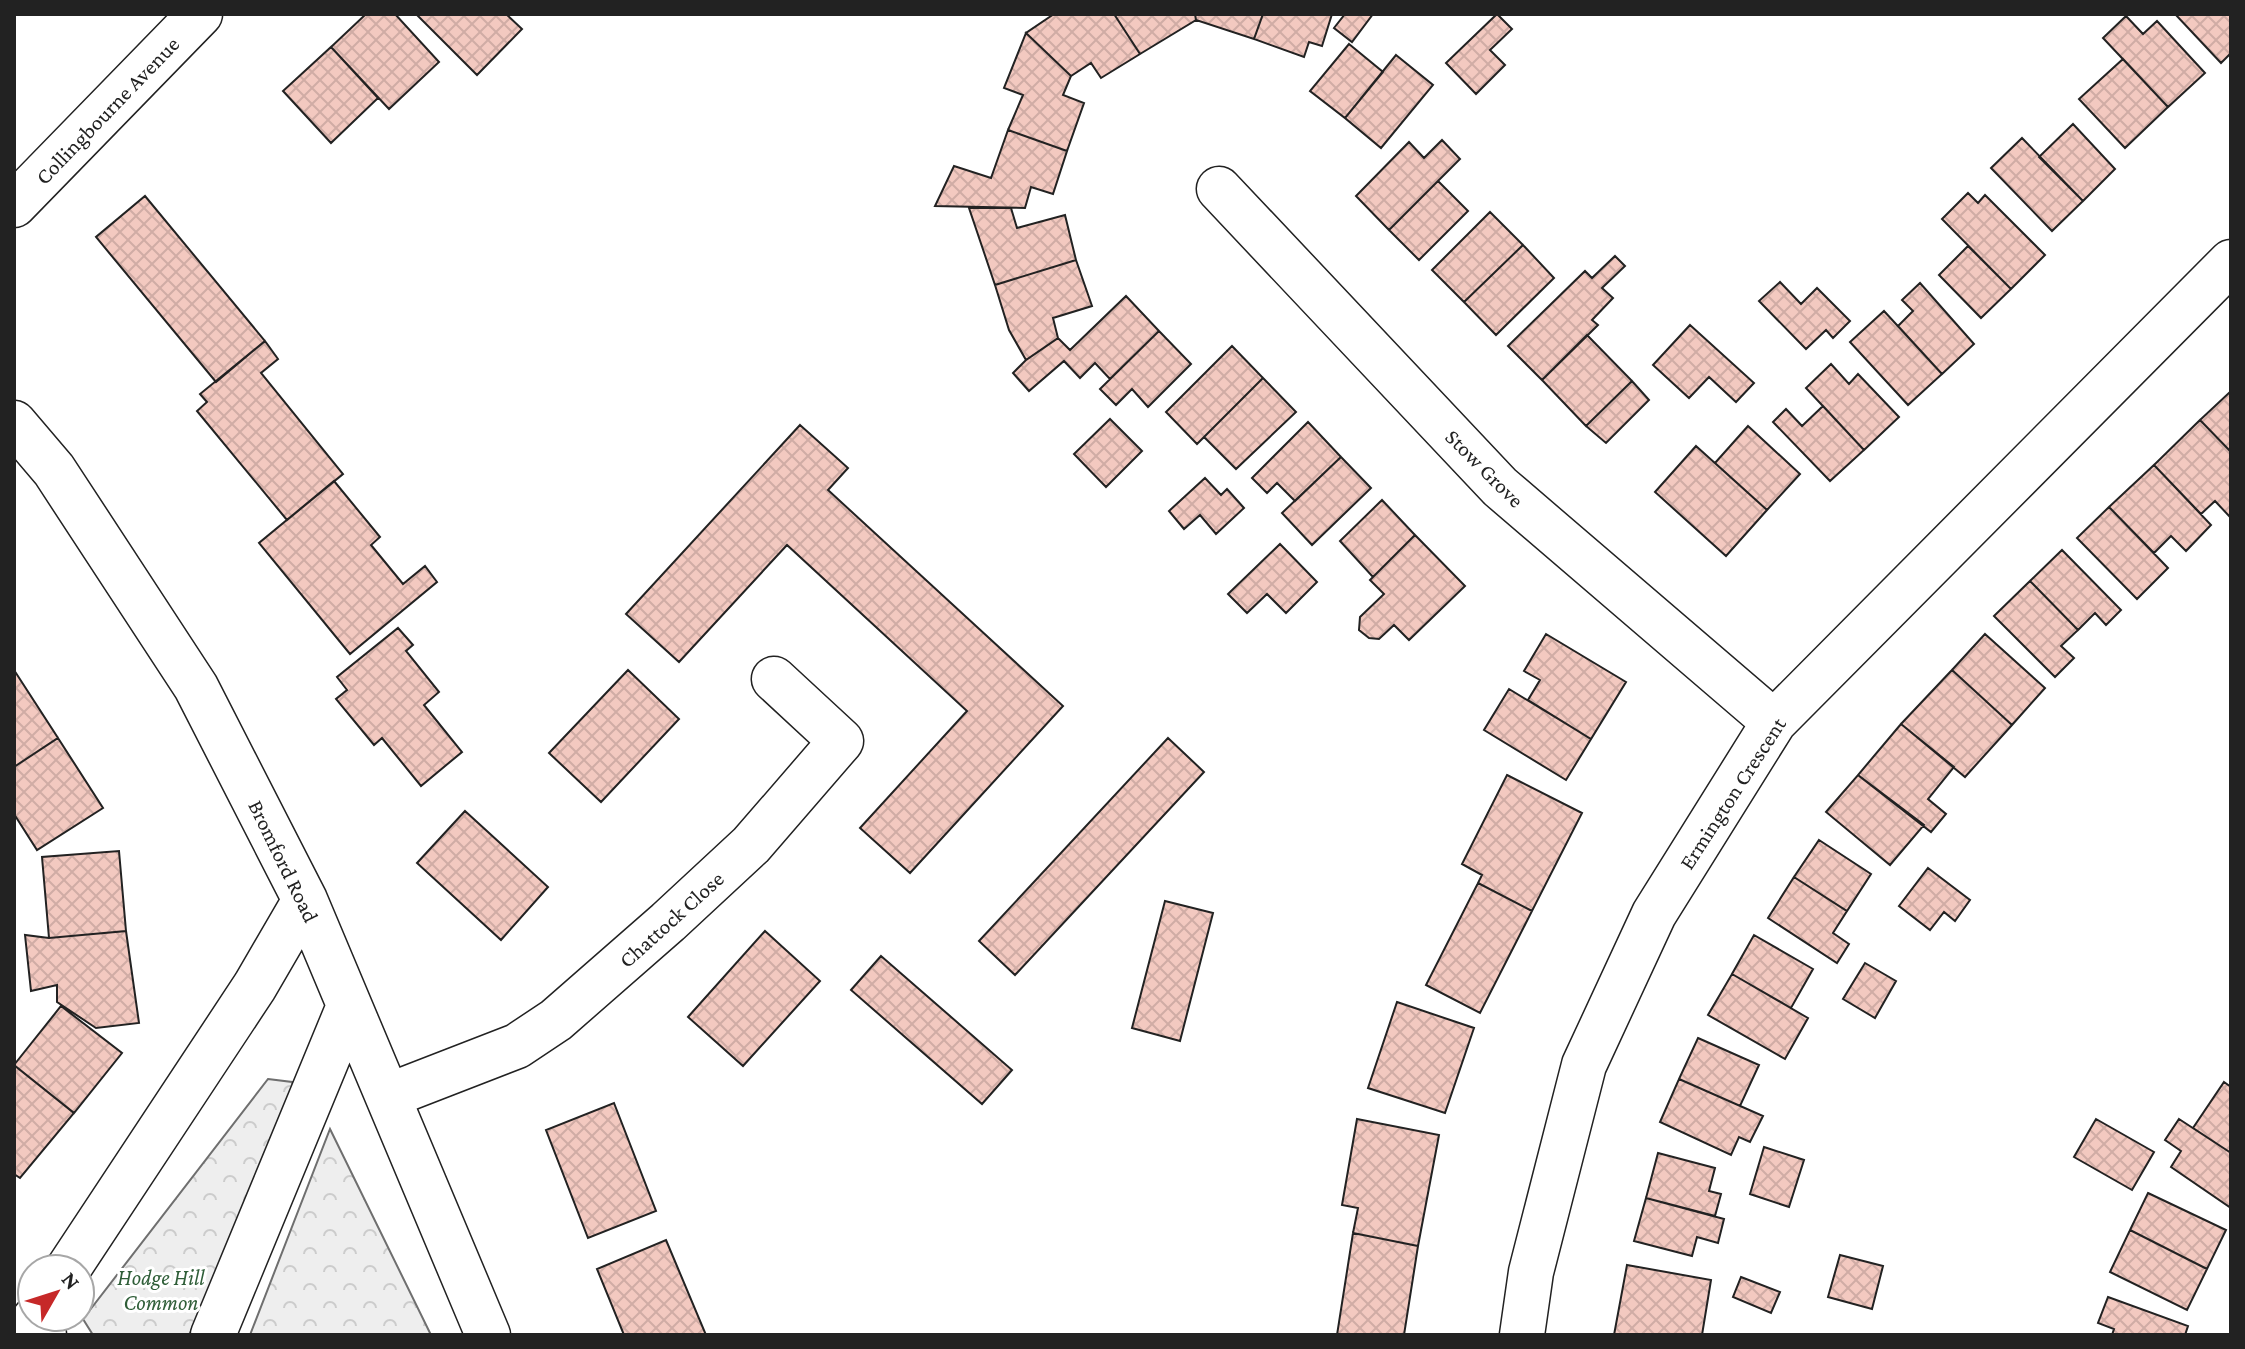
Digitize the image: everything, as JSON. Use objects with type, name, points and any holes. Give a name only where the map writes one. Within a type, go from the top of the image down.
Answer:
[{"type":"street","name":"Collingbourne Avenue","points":[[14,205],[200,14]]},
{"type":"street","name":"Stow Grove","points":[[1219,189],[1500,487],[1774,722]]},
{"type":"street","name":"Ermington Crescent","points":[[1522,1335],[1531,1272],[1584,1065],[1654,914],[1774,722],[2231,262]]},
{"type":"street","name":"Bromford Road","points":[[14,423],[54,470],[196,687],[305,900],[488,1335]]},
{"type":"street","name":"Chattock Close","points":[[388,1096],[517,1046],[556,1020],[751,845],[841,741],[774,679]]},
{"type":"street","points":[[79,1253],[255,986],[305,900]]},
{"type":"street","points":[[213,1335],[349,1006]]},
{"type":"green space","name":"Hodge Hill Common","points":[[268,1079],[292,1082],[297,1099],[189,1335],[93,1335],[96,1333],[96,1302]]},
{"type":"green space","name":"Hodge Hill Common","points":[[330,1129],[431,1335],[250,1335]]},
{"type":"building","points":[[366,14],[395,14],[439,62],[389,109],[331,47]]},
{"type":"building","points":[[416,14],[506,14],[522,29],[477,75]]},
{"type":"building","points":[[1054,14],[1114,14],[1140,54],[1101,78],[1091,63],[1071,76],[1026,33]]},
{"type":"building","points":[[1114,14],[1195,14],[1196,20],[1140,54]]},
{"type":"building","points":[[1195,14],[1263,14],[1254,39],[1196,20]]},
{"type":"building","points":[[1263,14],[1332,14],[1322,46],[1309,42],[1304,57],[1254,39]]},
{"type":"building","points":[[1345,14],[1373,14],[1352,42],[1334,28]]},
{"type":"building","points":[[1497,14],[1512,29],[1490,50],[1505,65],[1476,94],[1446,63]]},
{"type":"building","points":[[2175,14],[2231,14],[2231,53],[2221,63]]},
{"type":"building","points":[[2126,16],[2143,34],[2157,21],[2205,73],[2168,107],[2103,38]]},
{"type":"building","points":[[1026,33],[1071,76],[1063,95],[1084,103],[1067,151],[1008,130],[1023,95],[1004,88]]},
{"type":"building","points":[[1349,44],[1383,72],[1345,118],[1310,91]]},
{"type":"building","points":[[331,47],[378,98],[331,143],[283,91]]},
{"type":"building","points":[[1396,55],[1433,85],[1381,148],[1345,118]]},
{"type":"building","points":[[2123,59],[2168,107],[2125,148],[2079,99]]},
{"type":"building","points":[[2073,124],[2115,169],[2083,201],[2039,157]]},
{"type":"building","points":[[1008,130],[1067,151],[1053,194],[1031,187],[1025,208],[935,206],[954,166],[991,178]]},
{"type":"building","points":[[2022,138],[2083,201],[2052,231],[1991,168]]},
{"type":"building","points":[[1442,140],[1460,159],[1389,230],[1356,196],[1409,142],[1424,158]]},
{"type":"building","points":[[1438,181],[1468,211],[1419,260],[1389,230]]},
{"type":"building","points":[[1968,193],[1978,203],[1985,195],[2045,255],[2011,289],[1942,219]]},
{"type":"building","points":[[145,196],[265,341],[216,382],[96,237]]},
{"type":"building","points":[[969,208],[1011,208],[1017,228],[1065,215],[1076,260],[995,285]]},
{"type":"building","points":[[1490,212],[1523,245],[1464,302],[1432,270]]},
{"type":"building","points":[[1523,245],[1554,278],[1496,335],[1464,302]]},
{"type":"building","points":[[1968,246],[2011,289],[1981,318],[1939,275]]},
{"type":"building","points":[[1615,256],[1625,266],[1602,288],[1613,298],[1592,320],[1598,325],[1542,380],[1508,346],[1585,271],[1592,278]]},
{"type":"building","points":[[1076,260],[1092,306],[1053,318],[1058,338],[1026,360],[1009,330],[995,285]]},
{"type":"building","points":[[1780,282],[1801,304],[1817,288],[1850,321],[1833,338],[1826,330],[1806,349],[1759,301]]},
{"type":"building","points":[[1920,283],[1974,344],[1942,374],[1898,326],[1913,311],[1902,300]]},
{"type":"building","points":[[1126,296],[1159,331],[1110,379],[1095,363],[1080,378],[1064,361],[1029,391],[1013,373],[1058,338],[1070,350]]},
{"type":"building","points":[[1884,311],[1942,374],[1908,405],[1850,342]]},
{"type":"building","points":[[1690,325],[1754,383],[1736,402],[1709,377],[1689,398],[1653,365]]},
{"type":"building","points":[[1159,331],[1191,364],[1148,407],[1132,389],[1116,405],[1100,389]]},
{"type":"building","points":[[1587,335],[1632,381],[1586,426],[1542,380]]},
{"type":"building","points":[[265,341],[278,359],[261,373],[343,474],[287,520],[197,411],[207,402],[200,394]]},
{"type":"building","points":[[1232,346],[1263,378],[1197,444],[1166,412]]},
{"type":"building","points":[[1831,364],[1849,384],[1858,374],[1899,417],[1864,450],[1806,388]]},
{"type":"building","points":[[1263,378],[1296,412],[1236,469],[1204,437]]},
{"type":"building","points":[[1632,381],[1649,400],[1606,443],[1586,426]]},
{"type":"building","points":[[2231,391],[2231,452],[2200,420]]},
{"type":"building","points":[[1823,406],[1864,450],[1830,481],[1773,422],[1786,409],[1802,426]]},
{"type":"building","points":[[1110,419],[1142,451],[1106,487],[1074,454]]},
{"type":"building","points":[[2200,420],[2231,452],[2230,517],[2215,501],[2201,514],[2154,465]]},
{"type":"building","points":[[1308,422],[1341,457],[1295,501],[1277,483],[1267,493],[1252,478]]},
{"type":"building","points":[[800,425],[848,468],[828,490],[1063,706],[910,873],[860,828],[967,711],[787,545],[679,662],[626,614]]},
{"type":"building","points":[[1748,426],[1800,474],[1767,510],[1715,463]]},
{"type":"building","points":[[1696,446],[1767,510],[1726,556],[1655,492]]},
{"type":"building","points":[[1341,457],[1371,488],[1312,545],[1282,513]]},
{"type":"building","points":[[2154,465],[2211,525],[2186,551],[2171,536],[2154,553],[2109,507]]},
{"type":"building","points":[[1205,478],[1221,495],[1227,489],[1244,508],[1216,534],[1200,515],[1184,529],[1169,511]]},
{"type":"building","points":[[334,481],[380,537],[371,545],[403,584],[425,566],[437,582],[350,654],[259,543]]},
{"type":"building","points":[[1382,500],[1415,535],[1373,577],[1340,541]]},
{"type":"building","points":[[2109,507],[2168,568],[2137,599],[2077,538]]},
{"type":"building","points":[[1415,535],[1465,586],[1409,640],[1394,625],[1379,639],[1369,638],[1359,630],[1360,617],[1384,594],[1370,580]]},
{"type":"building","points":[[1280,544],[1317,582],[1286,613],[1267,594],[1247,613],[1228,594]]},
{"type":"building","points":[[2062,550],[2121,610],[2106,625],[2095,613],[2078,630],[2030,581]]},
{"type":"building","points":[[2030,581],[2078,630],[2061,646],[2074,658],[2055,677],[1994,616]]},
{"type":"building","points":[[398,628],[413,645],[406,651],[439,692],[424,705],[462,752],[421,786],[382,738],[374,745],[336,699],[347,690],[337,677]]},
{"type":"building","points":[[1546,634],[1626,682],[1591,739],[1528,700],[1540,680],[1524,671]]},
{"type":"building","points":[[1985,634],[2045,688],[2012,725],[1952,670]]},
{"type":"building","points":[[14,670],[58,738],[14,767]]},
{"type":"building","points":[[628,670],[679,719],[601,802],[549,753]]},
{"type":"building","points":[[1952,670],[2012,725],[1965,777],[1901,724]]},
{"type":"building","points":[[1509,689],[1591,739],[1566,780],[1484,730]]},
{"type":"building","points":[[1901,724],[1954,767],[1928,799],[1946,814],[1931,832],[1858,775]]},
{"type":"building","points":[[58,738],[103,808],[37,850],[14,814],[14,767]]},
{"type":"building","points":[[1168,738],[1204,772],[1015,975],[979,941]]},
{"type":"building","points":[[1507,775],[1582,813],[1532,911],[1478,883],[1482,875],[1462,864]]},
{"type":"building","points":[[1858,775],[1924,825],[1890,865],[1826,812]]},
{"type":"building","points":[[465,811],[548,887],[501,940],[417,863]]},
{"type":"building","points":[[1819,840],[1871,874],[1847,911],[1794,877]]},
{"type":"building","points":[[119,851],[126,931],[49,938],[42,857]]},
{"type":"building","points":[[1928,868],[1970,900],[1955,921],[1944,912],[1930,930],[1899,906]]},
{"type":"building","points":[[1794,877],[1847,911],[1833,933],[1849,944],[1837,963],[1768,918]]},
{"type":"building","points":[[1478,883],[1532,911],[1480,1013],[1426,985]]},
{"type":"building","points":[[1165,901],[1213,913],[1180,1041],[1132,1028]]},
{"type":"building","points":[[126,931],[139,1023],[96,1028],[57,1002],[57,985],[31,991],[25,935],[49,938]]},
{"type":"building","points":[[765,931],[820,981],[743,1066],[688,1017]]},
{"type":"building","points":[[1754,935],[1813,969],[1791,1008],[1732,974]]},
{"type":"building","points":[[881,956],[1012,1070],[982,1104],[851,990]]},
{"type":"building","points":[[1865,963],[1896,981],[1875,1018],[1843,999]]},
{"type":"building","points":[[1732,974],[1808,1018],[1785,1059],[1708,1015]]},
{"type":"building","points":[[1397,1002],[1474,1028],[1445,1113],[1368,1088]]},
{"type":"building","points":[[61,1006],[122,1053],[74,1113],[14,1065]]},
{"type":"building","points":[[1698,1038],[1759,1065],[1740,1106],[1679,1079]]},
{"type":"building","points":[[14,1065],[74,1113],[20,1178],[14,1174]]},
{"type":"building","points":[[1679,1079],[1763,1116],[1750,1142],[1739,1137],[1731,1155],[1660,1122]]},
{"type":"building","points":[[2224,1082],[2231,1087],[2231,1153],[2193,1128]]},
{"type":"building","points":[[614,1103],[656,1211],[588,1238],[546,1130]]},
{"type":"building","points":[[1357,1119],[1439,1135],[1418,1246],[1353,1233],[1358,1208],[1342,1205]]},
{"type":"building","points":[[2096,1119],[2154,1152],[2132,1190],[2074,1157]]},
{"type":"building","points":[[2179,1119],[2231,1153],[2231,1208],[2171,1167],[2181,1151],[2165,1140]]},
{"type":"building","points":[[1764,1147],[1804,1160],[1789,1207],[1750,1194]]},
{"type":"building","points":[[1658,1153],[1715,1168],[1709,1191],[1721,1194],[1715,1216],[1646,1198]]},
{"type":"building","points":[[2148,1193],[2226,1230],[2207,1269],[2130,1230]]},
{"type":"building","points":[[1646,1198],[1724,1219],[1718,1243],[1697,1237],[1692,1256],[1634,1241]]},
{"type":"building","points":[[2130,1230],[2207,1269],[2187,1310],[2110,1272]]},
{"type":"building","points":[[1353,1233],[1418,1246],[1404,1335],[1337,1335]]},
{"type":"building","points":[[666,1240],[706,1335],[624,1335],[597,1269]]},
{"type":"building","points":[[1840,1255],[1883,1266],[1872,1309],[1828,1297]]},
{"type":"building","points":[[1627,1265],[1711,1280],[1702,1335],[1614,1335]]},
{"type":"building","points":[[1741,1277],[1780,1292],[1771,1313],[1733,1297]]},
{"type":"building","points":[[2108,1297],[2188,1326],[2185,1335],[2112,1335],[2114,1329],[2098,1323]]}]
